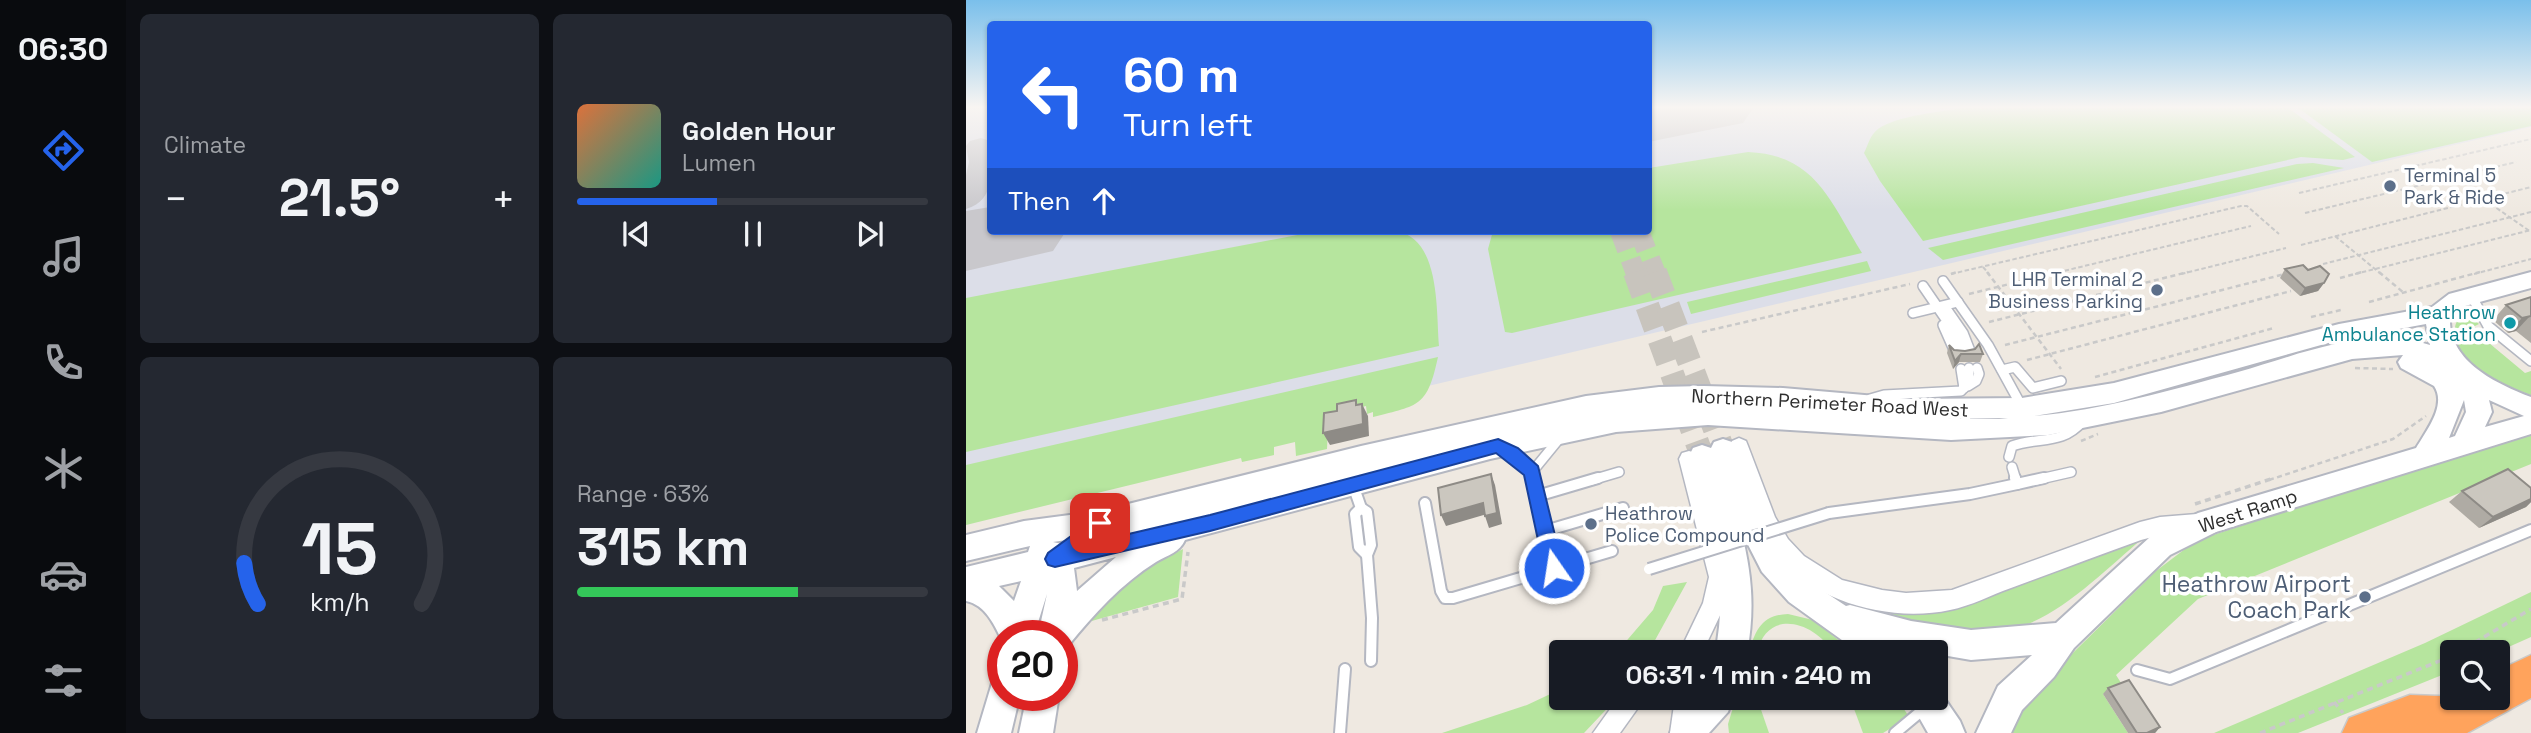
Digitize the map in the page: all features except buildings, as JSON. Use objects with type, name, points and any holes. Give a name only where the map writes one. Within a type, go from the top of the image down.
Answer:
[{"type":"highway","points":[[2510,687],[2531,675]]},
{"type":"highway","points":[[2356,725],[2410,716],[2446,726],[2471,710]]},
{"type":"street","name":"Northern Perimeter Road West","points":[[1210,523],[1357,496],[1498,446],[1567,429],[1697,414],[1780,417],[1939,430],[2026,417],[2339,332],[2438,314],[2449,304],[2531,280]]},
{"type":"street","points":[[2438,314],[2438,337],[2464,372],[2479,412],[2465,443]]},
{"type":"street","name":"Northern Perimeter Road West","points":[[966,548],[1024,534],[1100,523],[1361,457],[1586,406],[1659,397],[1783,398],[1938,410],[2026,417],[2090,431],[2124,412],[2335,355],[2394,346],[2406,348],[2464,372],[2531,408]]},
{"type":"street","points":[[2366,350],[2417,364],[2436,374],[2448,386],[2453,397],[2451,413],[2426,454]]},
{"type":"street","name":"West Ramp","points":[[1993,733],[2010,698],[2043,666],[2063,637],[2197,515],[2531,424]]},
{"type":"street","points":[[1713,453],[1766,519],[1794,560],[1826,581],[1888,602],[1922,604],[1952,600],[2140,531],[2197,515]]},
{"type":"street","points":[[1713,453],[1776,569],[1800,592],[1884,640]]},
{"type":"street","points":[[1698,640],[1714,605],[1720,577],[1713,453]]},
{"type":"street","points":[[1713,453],[1737,566],[1739,607],[1733,640]]},
{"type":"street","points":[[1022,620],[1033,588],[1055,559],[1100,523]]},
{"type":"street","points":[[966,582],[1210,523]]},
{"type":"street","points":[[1078,620],[1121,568],[1157,546],[1210,523]]},
{"type":"street","points":[[966,563],[1034,549],[1055,559],[1064,581],[1063,620]]},
{"type":"street","points":[[966,587],[973,588],[997,602],[1009,620]]},
{"type":"street","points":[[1948,644],[1971,645],[2063,637]]},
{"type":"street","points":[[1605,733],[1623,710]]},
{"type":"street","points":[[1682,733],[1699,710]]},
{"type":"street","points":[[1688,733],[1701,710]]},
{"type":"street","points":[[1707,710],[1707,733]]},
{"type":"street","points":[[1932,710],[1948,733]]},
{"type":"street","points":[[995,733],[1000,711]]},
{"type":"street","points":[[1036,733],[1047,711]]},
{"type":"lane","points":[[1944,278],[2003,370],[2026,417]]},
{"type":"lane","points":[[1920,284],[1963,333],[1963,352],[1949,334],[1938,307]]},
{"type":"lane","points":[[2472,297],[2488,326],[2531,361]]},
{"type":"lane","points":[[1913,313],[1958,302]]},
{"type":"lane","points":[[2003,370],[2017,364],[2033,388],[2065,380]]},
{"type":"lane","points":[[1855,404],[1884,395],[1951,393],[1966,387],[1971,376],[1969,368]]},
{"type":"lane","points":[[1532,472],[1567,429]]},
{"type":"lane","points":[[2017,484],[2011,462],[2012,446],[2065,438],[2076,432],[2090,431]]},
{"type":"lane","points":[[1498,446],[1512,453],[1532,472],[1554,568]]},
{"type":"lane","points":[[1537,496],[1619,472]]},
{"type":"lane","points":[[1648,569],[1829,513],[1884,502],[1977,495],[2071,472]]},
{"type":"lane","points":[[1357,496],[1367,512],[1371,545],[1367,555],[1372,618],[1371,661]]},
{"type":"lane","points":[[1425,503],[1441,591],[1445,598],[1453,598],[1612,551]]},
{"type":"lane","points":[[1545,531],[1623,508]]},
{"type":"lane","points":[[2137,670],[2170,679],[2531,530]]},
{"type":"lane","points":[[1871,598],[1886,640]]},
{"type":"lane","points":[[1341,729],[1345,669]]},
{"type":"lane","points":[[1895,733],[1917,710]]},
{"type":"path","points":[[2299,193],[2522,141]]},
{"type":"path","points":[[2305,214],[2516,162]]},
{"type":"path","points":[[2301,244],[2531,187]]},
{"type":"path","points":[[2483,199],[2530,230]]},
{"type":"path","points":[[1944,278],[2241,206],[2247,206],[2279,234]]},
{"type":"path","points":[[2323,264],[2531,212]]},
{"type":"path","points":[[1969,294],[2251,226]]},
{"type":"path","points":[[2340,278],[2530,230]]},
{"type":"path","points":[[2334,236],[2404,293]]},
{"type":"path","points":[[1989,322],[2286,248]]},
{"type":"path","points":[[2368,302],[2531,259]]},
{"type":"path","points":[[1983,267],[2050,354],[2065,380]]},
{"type":"path","points":[[2005,345],[2295,271]]},
{"type":"path","points":[[1702,332],[1920,284]]},
{"type":"path","points":[[2017,364],[2291,291]]},
{"type":"path","points":[[2311,317],[2341,310]]},
{"type":"path","points":[[2085,380],[2274,328]]},
{"type":"path","points":[[2344,369],[2402,370]]},
{"type":"path","points":[[2197,515],[2393,439],[2431,412]]},
{"type":"path","points":[[1096,622],[1182,599],[1189,545]]},
{"type":"path","points":[[2479,640],[2531,609]]},
{"type":"path","points":[[2260,733],[2440,661]]},
{"type":"path","points":[[2334,702],[2356,725]]},
{"type":"shaded area","points":[[966,141],[987,141],[987,235],[1652,235],[1652,141],[2470,141],[1296,417],[966,525]]},
{"type":"green space","points":[[1869,141],[2334,141],[2355,157],[2343,160],[2301,157],[1923,241],[1880,181],[1864,153]]},
{"type":"green space","points":[[2344,141],[2464,141],[2372,162]]},
{"type":"green space","points":[[1748,152],[1771,155],[1790,162],[1806,172],[1830,199],[1862,253],[1512,333],[1505,332],[1488,249],[1492,235],[1652,235],[1652,168]]},
{"type":"green space","points":[[2313,163],[2344,168],[1943,260],[1928,248],[2297,164]]},
{"type":"green space","points":[[1297,235],[1406,235],[1420,246],[1428,260],[1436,296],[1439,346],[966,452],[966,298]]},
{"type":"green space","points":[[1867,261],[1871,271],[1691,314],[1687,302]]},
{"type":"green space","points":[[2466,313],[2479,324],[2471,328],[2525,373],[2531,371],[2531,395],[2485,373],[2464,356],[2458,346],[2455,328],[2458,320]]},
{"type":"green space","points":[[1438,357],[1430,386],[1419,401],[1401,410],[1373,417],[1373,412],[1367,414],[1366,406],[1345,411],[1328,427],[1327,449],[1296,456],[1295,442],[1274,447],[1274,455],[1242,462],[1241,458],[966,525],[966,465]]},
{"type":"green space","points":[[2531,435],[2531,464],[2198,599],[2116,675],[2123,686],[2103,694],[2128,733],[2004,733],[2017,708],[2156,571],[2185,549],[2210,536],[2515,436]]},
{"type":"green space","points":[[2142,539],[2078,594],[2024,626],[1992,631],[1950,628],[1894,618],[1890,608]]},
{"type":"green space","points":[[1183,549],[1178,597],[1088,622],[1135,573]]},
{"type":"green space","points":[[1687,582],[1655,640],[1627,640],[1653,610],[1663,586]]},
{"type":"green space","points":[[2531,592],[2531,637],[2510,646],[2510,640],[2440,640],[2440,676],[2298,733],[2214,733],[2425,643]]},
{"type":"green space","points":[[1788,614],[1813,620],[1838,640],[1823,640],[1804,627],[1792,624],[1771,629],[1762,640],[1753,640],[1761,625],[1779,615]]},
{"type":"green space","points":[[1549,695],[1549,710],[1606,710],[1584,733],[1442,733],[1527,705]]},
{"type":"green space","points":[[1732,710],[1761,710],[1769,733],[1729,733],[1728,724]]},
{"type":"green space","points":[[1854,710],[1905,710],[1909,717],[1883,733],[1863,733]]},
{"type":"taxiway","points":[[966,198],[980,180],[985,168],[986,162],[981,148]]},
{"type":"runway","points":[[966,241],[999,235]]},
{"type":"tunnel","points":[[1621,235],[1636,274]]},
{"type":"tunnel","points":[[1641,235],[1656,274]]},
{"type":"tunnel","points":[[1635,272],[1702,456]]},
{"type":"tunnel","points":[[1655,272],[1723,450]]},
{"type":"place","name":"Terminal 5 Park & Ride","points":[[2390,186]]},
{"type":"place","name":"LHR Terminal 2 Business Parking","points":[[2157,290]]},
{"type":"place","name":"Heathrow Ambulance Station","points":[[2510,323]]},
{"type":"place","name":"Heathrow Police Compound","points":[[1591,524]]},
{"type":"place","name":"Heathrow Airport Coach Park","points":[[2365,597]]},
{"type":"route","points":[[1100,523],[1055,559],[1210,523],[1498,446],[1512,453],[1532,472],[1554,568]]}]
